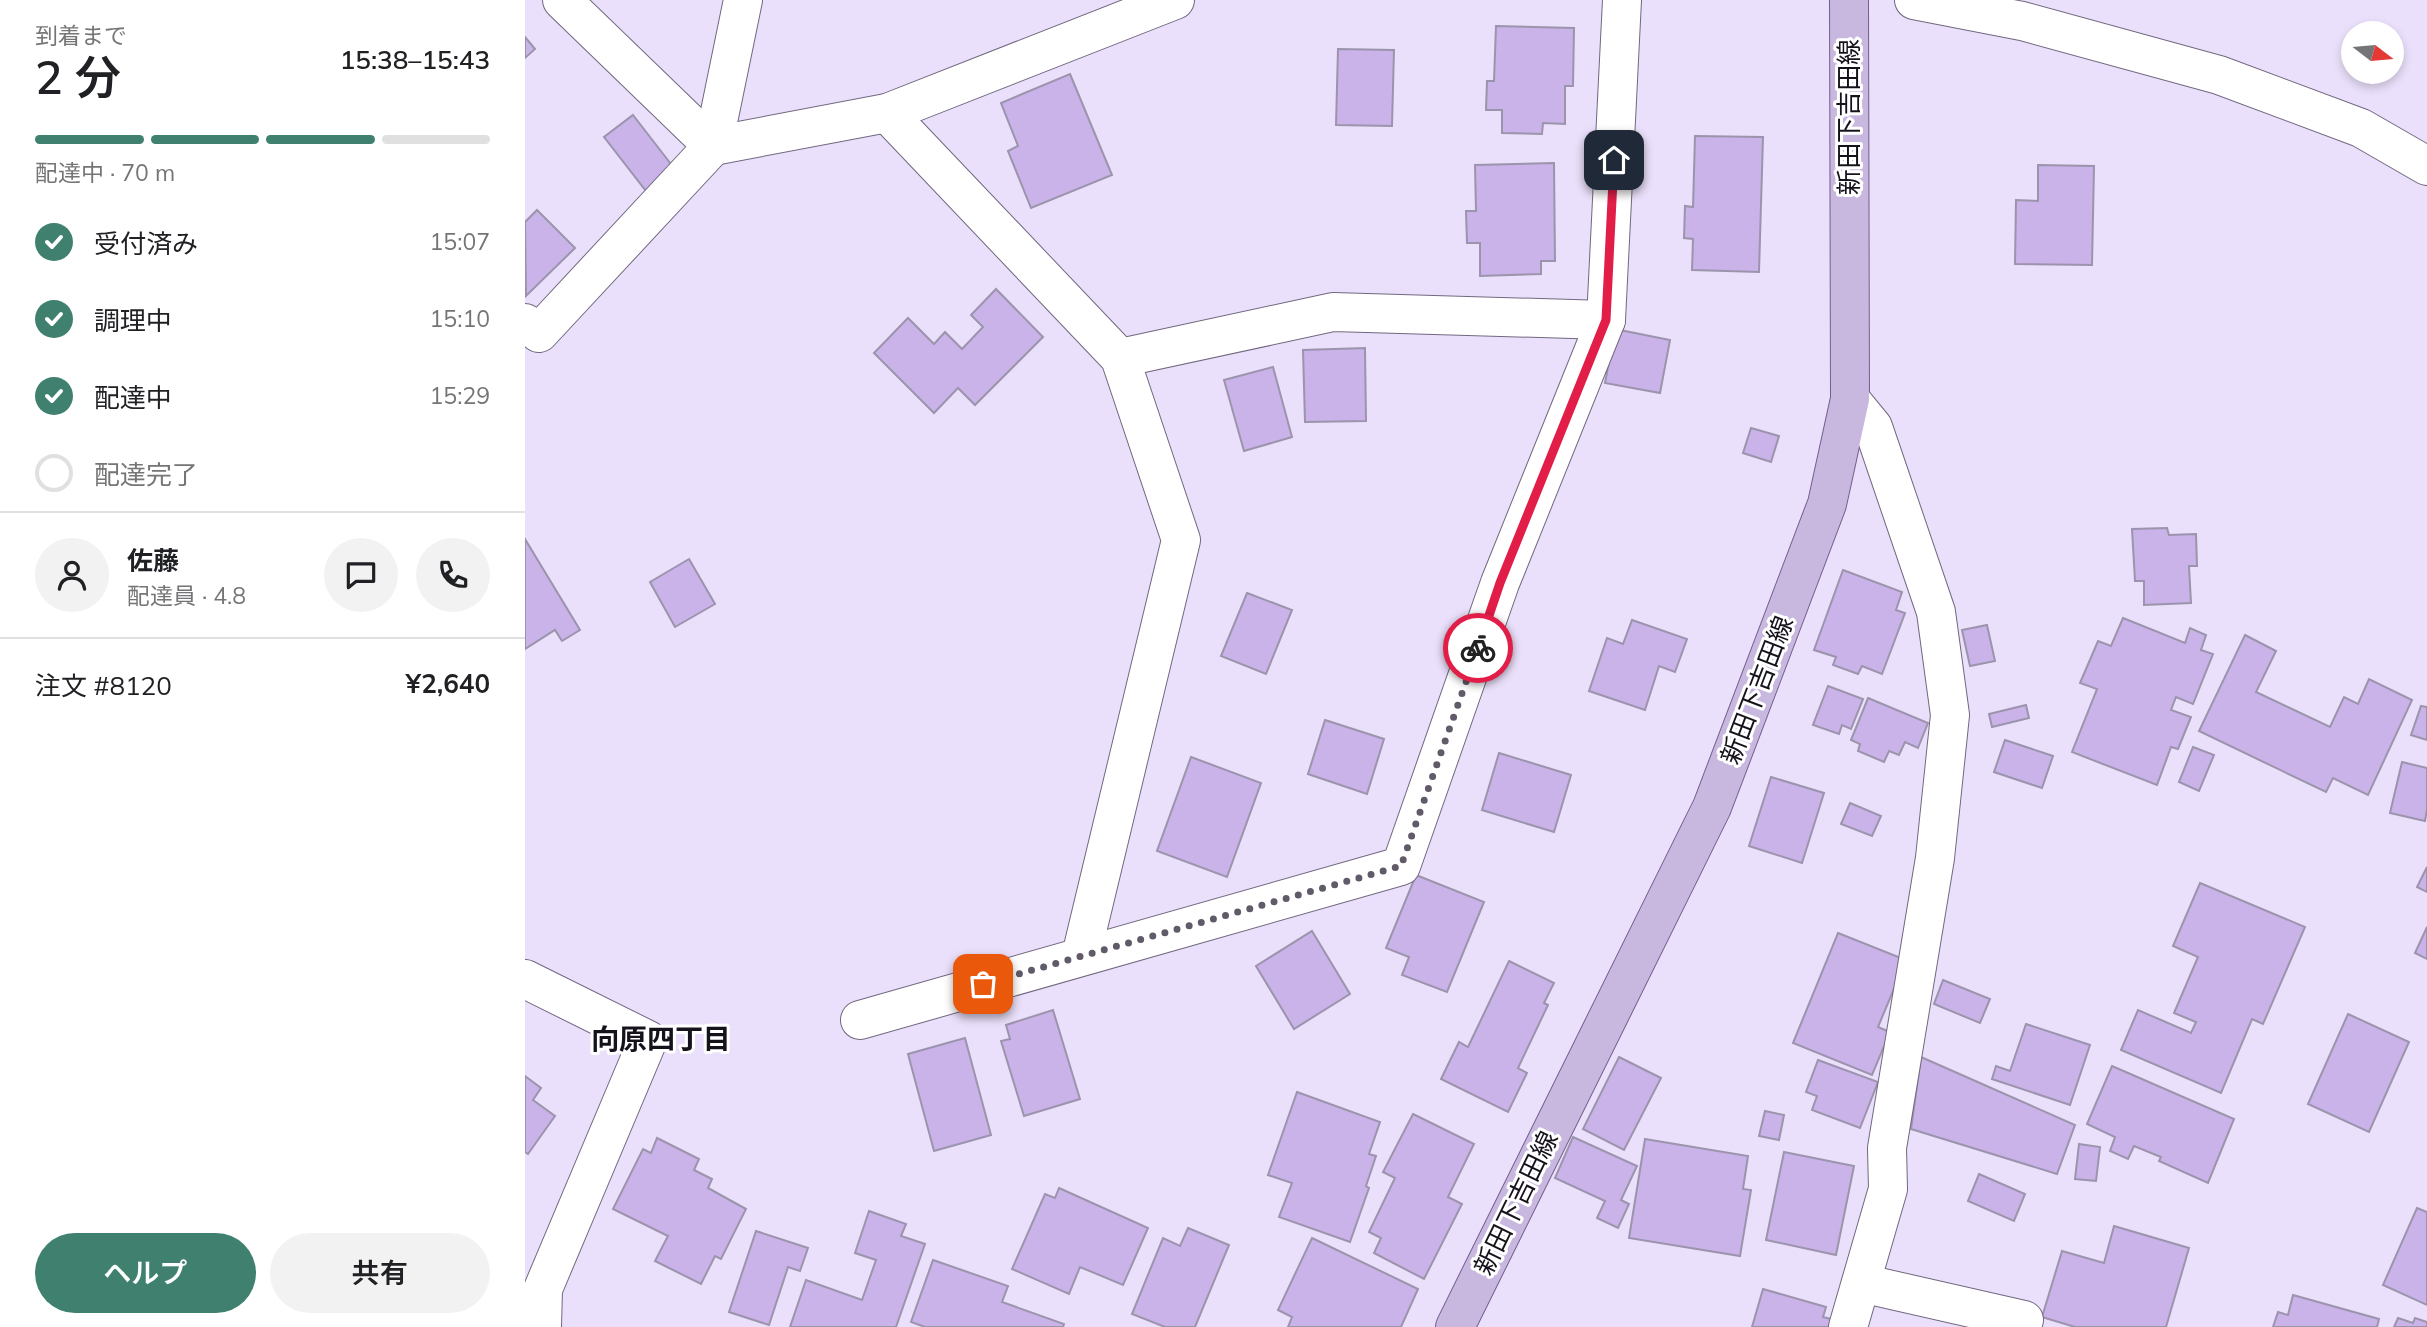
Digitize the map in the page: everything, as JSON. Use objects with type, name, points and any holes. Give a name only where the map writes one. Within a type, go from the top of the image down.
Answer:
[{"type":"main road","name":"新田下吉田線","points":[[1455,1327],[1712,807],[1827,504],[1850,399],[1849,0]]},
{"type":"street","points":[[562,0],[713,146]]},
{"type":"street","points":[[525,323],[540,333],[713,146],[743,0]]},
{"type":"street","points":[[713,146],[887,113],[1175,0]]},
{"type":"street","points":[[860,1020],[1401,866],[1500,583],[1606,320],[1622,0]]},
{"type":"street","points":[[1914,0],[2022,21],[2219,75],[2361,128],[2427,166]]},
{"type":"street","points":[[887,113],[1120,358],[1181,540],[1081,956]]},
{"type":"street","points":[[1120,358],[1333,312],[1606,320]]},
{"type":"street","points":[[1848,1327],[1888,1189],[1887,1148],[1935,858],[1950,715],[1936,612],[1873,427],[1850,399]]},
{"type":"street","points":[[525,979],[648,1040],[543,1289],[542,1327]]},
{"type":"street","points":[[1861,1283],[2024,1320]]},
{"type":"building","points":[[1496,26],[1574,28],[1573,86],[1565,86],[1565,124],[1543,123],[1542,134],[1502,133],[1502,110],[1486,110],[1487,81],[1494,81]]},
{"type":"building","points":[[525,37],[535,49],[525,58]]},
{"type":"building","points":[[1338,49],[1394,50],[1392,126],[1336,125]]},
{"type":"building","points":[[1070,74],[1112,175],[1031,208],[1008,151],[1018,146],[1001,103]]},
{"type":"building","points":[[633,115],[674,168],[646,191],[604,137]]},
{"type":"building","points":[[1695,136],[1763,137],[1759,272],[1692,270],[1693,239],[1684,238],[1685,206],[1693,207]]},
{"type":"building","points":[[1554,163],[1555,261],[1541,261],[1541,274],[1480,276],[1480,243],[1467,243],[1466,211],[1476,211],[1475,165]]},
{"type":"building","points":[[2038,165],[2094,166],[2092,265],[2015,264],[2016,200],[2038,201]]},
{"type":"building","points":[[537,210],[575,248],[526,296],[525,222]]},
{"type":"building","points":[[996,289],[1043,337],[975,405],[958,388],[934,413],[874,353],[908,318],[934,344],[945,332],[962,349],[983,327],[971,315]]},
{"type":"building","points":[[1615,329],[1670,340],[1660,393],[1605,383]]},
{"type":"building","points":[[1365,348],[1366,421],[1305,422],[1303,350]]},
{"type":"building","points":[[1273,367],[1292,437],[1244,451],[1224,380]]},
{"type":"building","points":[[1751,428],[1779,436],[1771,462],[1743,453]]},
{"type":"building","points":[[2167,528],[2169,535],[2196,534],[2197,566],[2189,566],[2191,603],[2144,605],[2144,581],[2135,581],[2132,529]]},
{"type":"building","points":[[525,539],[580,630],[562,641],[555,630],[525,649]]},
{"type":"building","points":[[689,559],[715,604],[675,627],[650,582]]},
{"type":"building","points":[[1843,570],[1902,592],[1896,610],[1905,613],[1882,674],[1862,666],[1858,674],[1833,665],[1836,657],[1814,650]]},
{"type":"building","points":[[1247,593],[1292,610],[1266,674],[1221,656]]},
{"type":"building","points":[[2123,618],[2185,643],[2190,628],[2206,635],[2201,650],[2213,654],[2193,704],[2176,697],[2171,710],[2191,717],[2178,749],[2171,747],[2157,785],[2072,752],[2097,689],[2080,683],[2098,641],[2111,646]]},
{"type":"building","points":[[1632,620],[1687,639],[1675,672],[1659,666],[1645,710],[1589,691],[1607,638],[1623,644]]},
{"type":"building","points":[[1987,625],[1995,661],[1970,666],[1962,630]]},
{"type":"building","points":[[2245,635],[2276,651],[2256,692],[2330,727],[2344,697],[2358,704],[2369,679],[2412,700],[2368,795],[2333,778],[2326,792],[2199,731]]},
{"type":"building","points":[[1828,686],[1863,699],[1851,729],[1842,725],[1839,734],[1813,725]]},
{"type":"building","points":[[1868,698],[1928,723],[1918,748],[1905,742],[1899,755],[1889,751],[1884,762],[1858,751],[1860,744],[1851,740]]},
{"type":"building","points":[[2026,705],[2029,718],[1992,727],[1989,714]]},
{"type":"building","points":[[2421,706],[2427,707],[2427,740],[2411,735]]},
{"type":"building","points":[[1325,720],[1384,739],[1367,794],[1308,774]]},
{"type":"building","points":[[2005,740],[2053,756],[2042,788],[1994,772]]},
{"type":"building","points":[[2193,747],[2214,755],[2199,791],[2179,782]]},
{"type":"building","points":[[1499,753],[1571,775],[1554,832],[1482,810]]},
{"type":"building","points":[[1191,757],[1261,783],[1227,877],[1157,851]]},
{"type":"building","points":[[2402,762],[2427,768],[2425,821],[2390,813]]},
{"type":"building","points":[[1771,777],[1824,793],[1802,863],[1749,846]]},
{"type":"building","points":[[1850,803],[1881,816],[1872,836],[1841,824]]},
{"type":"building","points":[[2427,867],[2427,892],[2417,887]]},
{"type":"building","points":[[1416,875],[1484,902],[1447,992],[1402,975],[1409,957],[1386,948]]},
{"type":"building","points":[[2200,883],[2305,927],[2263,1024],[2252,1019],[2221,1093],[2121,1050],[2138,1010],[2191,1033],[2196,1022],[2174,1013],[2198,957],[2173,946]]},
{"type":"building","points":[[2427,927],[2427,959],[2415,953]]},
{"type":"building","points":[[1312,931],[1350,994],[1294,1029],[1256,966]]},
{"type":"building","points":[[1838,933],[1906,960],[1878,1027],[1890,1032],[1872,1075],[1793,1043]]},
{"type":"building","points":[[1509,961],[1554,983],[1544,1003],[1548,1005],[1518,1068],[1527,1073],[1508,1112],[1441,1079],[1459,1042],[1468,1047]]},
{"type":"building","points":[[1943,980],[1990,999],[1980,1023],[1934,1004]]},
{"type":"building","points":[[1053,1010],[1080,1099],[1024,1116],[1001,1041],[1010,1039],[1006,1025]]},
{"type":"building","points":[[2348,1014],[2409,1042],[2369,1132],[2308,1104]]},
{"type":"building","points":[[2026,1024],[2090,1045],[2070,1105],[1992,1079],[1996,1066],[2010,1071]]},
{"type":"building","points":[[965,1038],[991,1135],[934,1151],[908,1054]]},
{"type":"building","points":[[1619,1057],[1661,1078],[1624,1150],[1583,1129]]},
{"type":"building","points":[[1921,1057],[2075,1125],[2057,1174],[1911,1129]]},
{"type":"building","points":[[1818,1060],[1878,1082],[1860,1128],[1812,1110],[1817,1096],[1806,1092]]},
{"type":"building","points":[[2112,1066],[2234,1119],[2208,1183],[2159,1161],[2161,1157],[2134,1146],[2128,1159],[2110,1151],[2115,1137],[2087,1124]]},
{"type":"building","points":[[525,1076],[541,1088],[533,1100],[555,1116],[528,1154],[525,1152]]},
{"type":"building","points":[[1297,1092],[1380,1122],[1369,1154],[1376,1156],[1366,1186],[1369,1188],[1350,1242],[1279,1217],[1292,1183],[1268,1175]]},
{"type":"building","points":[[1765,1111],[1784,1115],[1779,1140],[1759,1136]]},
{"type":"building","points":[[1413,1114],[1474,1144],[1448,1197],[1462,1204],[1424,1279],[1374,1253],[1381,1238],[1369,1232],[1395,1178],[1383,1172]]},
{"type":"building","points":[[1573,1137],[1637,1166],[1621,1200],[1629,1204],[1618,1228],[1597,1218],[1605,1201],[1555,1178]]},
{"type":"building","points":[[657,1138],[699,1159],[694,1170],[712,1179],[708,1188],[746,1209],[721,1259],[715,1256],[701,1284],[655,1261],[668,1236],[613,1209],[643,1149],[651,1153]]},
{"type":"building","points":[[1645,1139],[1748,1156],[1743,1189],[1751,1190],[1740,1256],[1629,1238]]},
{"type":"building","points":[[2079,1144],[2100,1147],[2096,1181],[2075,1179]]},
{"type":"building","points":[[1784,1152],[1854,1166],[1836,1255],[1766,1240]]},
{"type":"building","points":[[1979,1174],[2025,1194],[2014,1221],[1968,1201]]},
{"type":"building","points":[[1059,1188],[1148,1228],[1123,1285],[1080,1267],[1069,1294],[1012,1269],[1045,1194],[1055,1198]]},
{"type":"building","points":[[2417,1208],[2427,1212],[2427,1305],[2383,1285]]},
{"type":"building","points":[[869,1211],[906,1224],[901,1236],[925,1244],[896,1327],[790,1327],[806,1280],[862,1300],[876,1260],[855,1253]]},
{"type":"building","points":[[2114,1226],[2189,1248],[2166,1327],[2075,1327],[2042,1317],[2062,1251],[2104,1263]]},
{"type":"building","points":[[1188,1228],[1229,1245],[1195,1327],[1165,1327],[1132,1314],[1163,1238],[1180,1246]]},
{"type":"building","points":[[756,1231],[808,1248],[800,1271],[788,1267],[769,1325],[729,1312]]},
{"type":"building","points":[[1312,1238],[1418,1289],[1401,1327],[1288,1327],[1292,1317],[1278,1310]]},
{"type":"building","points":[[933,1260],[1008,1286],[1002,1302],[1064,1324],[1063,1327],[925,1327],[911,1322]]},
{"type":"building","points":[[1763,1289],[1826,1307],[1823,1317],[1831,1319],[1829,1327],[1752,1327]]},
{"type":"building","points":[[2293,1295],[2379,1319],[2377,1327],[2273,1327],[2278,1312],[2288,1315]]},
{"type":"building","points":[[2398,1318],[2413,1323],[2415,1318],[2427,1322],[2427,1327],[2394,1327]]},
{"type":"way so far","points":[[983,984],[1401,866],[1478,648]]},
{"type":"district","name":"向原四丁目","points":[[661,1039]]},
{"type":"route","points":[[1478,648],[1500,583],[1606,320],[1614,160]]}]
